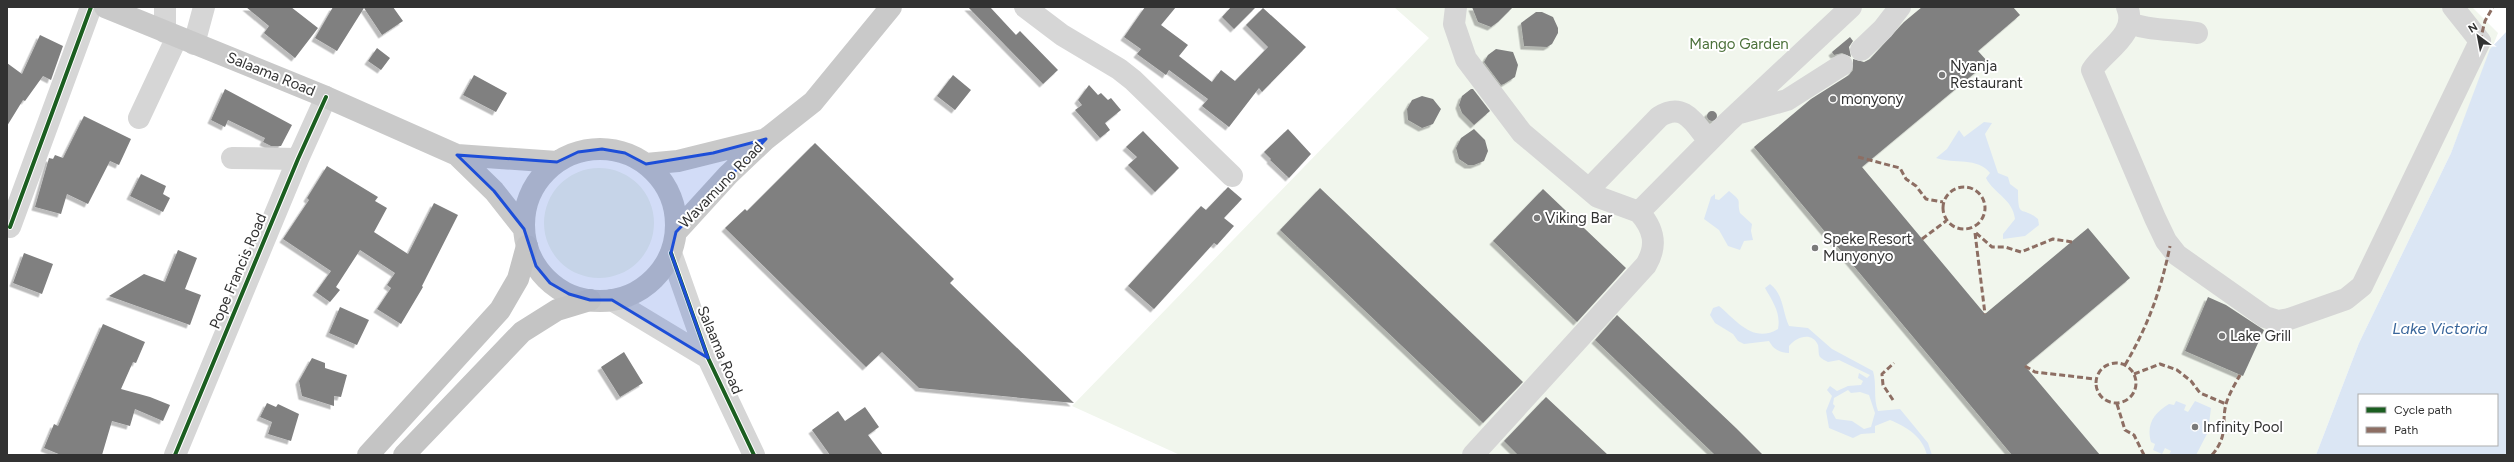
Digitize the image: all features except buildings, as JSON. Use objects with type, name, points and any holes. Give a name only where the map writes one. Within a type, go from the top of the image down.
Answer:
[{"type":"highway","points":[[368,455],[500,310],[518,279],[525,237]]},
{"type":"highway","points":[[404,455],[522,332],[557,310],[590,300]]},
{"type":"main road","name":"Salaama Road","points":[[105,7],[326,97],[457,155],[557,162]]},
{"type":"main road","name":"Wavamuno Road","points":[[676,232],[728,174],[766,139],[813,102],[891,7]]},
{"type":"main road","name":"Wavamuno Road","points":[[646,164],[699,156],[766,139]]},
{"type":"main road","points":[[525,237],[525,214],[532,192],[545,172],[557,162],[578,152],[602,149],[625,153],[646,164],[660,177],[670,194],[675,212],[676,232]]},
{"type":"main road","name":"Salaama Road","points":[[457,155],[494,191],[525,237],[536,266],[550,283],[569,294],[590,300],[612,300],[631,294],[648,284],[661,270],[670,253],[676,232]]},
{"type":"street","points":[[10,227],[91,7]]},
{"type":"street","points":[[164,7],[179,38]]},
{"type":"street","points":[[139,118],[179,38],[204,7]]},
{"type":"street","points":[[1025,7],[1062,35],[1119,69],[1133,80],[1232,176]]},
{"type":"street","points":[[1456,7],[1454,24],[1472,69],[1522,133],[1559,162],[1589,189],[1607,201],[1639,212],[1648,222],[1653,232],[1652,256],[1646,265],[1473,455]]},
{"type":"street","points":[[1732,118],[1730,115],[1844,7]]},
{"type":"street","points":[[1639,212],[1732,118],[1851,7]]},
{"type":"street","points":[[1861,50],[1883,30],[1900,7]]},
{"type":"street","points":[[2128,15],[2125,34],[2102,56],[2092,70],[2166,241],[2177,255],[2265,317],[2278,321],[2346,299],[2362,286],[2480,41],[2453,7]]},
{"type":"street","points":[[2128,15],[2144,29],[2171,29],[2197,33]]},
{"type":"street","points":[[1732,118],[1787,100],[1842,65]]},
{"type":"street","name":"Pope Francis Road","points":[[175,455],[298,159],[326,97]]},
{"type":"street","points":[[1589,189],[1659,117],[1670,111],[1685,114],[1709,141]]},
{"type":"street","points":[[232,158],[298,159]]},
{"type":"street","name":"Salaama Road","points":[[670,253],[708,358],[754,455]]},
{"type":"street","name":"Salaama Road","points":[[612,300],[708,358]]},
{"type":"highlighted area","points":[[766,139],[676,232],[671,253],[708,358],[612,300],[590,300],[569,294],[550,283],[536,266],[524,229],[494,191],[457,155],[557,162],[578,152],[602,149],[625,153],[646,164],[713,153]]},
{"type":"green space","name":"Speke Resort Munyonyo","points":[[1394,7],[2472,7],[2498,33],[2451,153],[2359,343],[2316,455],[1180,455],[1072,406],[1429,38]]},
{"type":"green space","points":[[599,168],[620,172],[630,177],[638,184],[645,192],[650,202],[654,223],[650,244],[645,254],[638,262],[630,269],[620,274],[599,278],[578,274],[568,269],[560,262],[553,254],[548,244],[544,223],[548,202],[553,192],[560,184],[568,177],[578,172]]},
{"type":"water","name":"Lake Victoria","points":[[2507,31],[2507,455],[2316,455],[2359,343],[2451,153],[2490,49]]},
{"type":"water","points":[[1984,122],[1992,123],[1985,134],[1998,173],[2008,177],[2010,184],[2018,190],[2020,209],[2038,219],[2039,225],[2025,236],[2003,239],[2003,234],[2015,219],[2014,212],[2007,201],[1989,184],[1986,178],[1990,173],[1985,168],[1972,163],[1936,158],[1947,149],[1959,130],[1964,137]]},
{"type":"water","points":[[1729,191],[1739,201],[1740,213],[1752,224],[1751,231],[1753,240],[1744,241],[1740,250],[1728,246],[1719,230],[1704,219],[1711,197],[1715,194],[1715,199],[1719,200]]},
{"type":"water","points":[[1770,284],[1775,288],[1780,298],[1789,326],[1808,328],[1832,349],[1873,371],[1878,411],[1900,409],[1928,443],[1932,455],[1927,455],[1922,442],[1918,437],[1908,429],[1890,420],[1875,426],[1875,433],[1861,434],[1853,438],[1829,428],[1826,411],[1832,396],[1827,390],[1830,386],[1837,391],[1848,386],[1861,385],[1863,381],[1858,378],[1859,373],[1867,378],[1870,375],[1839,360],[1828,362],[1823,359],[1819,356],[1818,345],[1812,338],[1804,337],[1796,340],[1789,346],[1789,353],[1777,350],[1769,341],[1744,344],[1738,341],[1733,334],[1715,323],[1710,315],[1713,308],[1719,306],[1739,323],[1753,332],[1761,334],[1769,333],[1778,329],[1779,323],[1777,313],[1765,288]],"holes":[[[1848,390],[1851,393],[1860,392],[1869,395],[1875,413],[1871,427],[1864,429],[1852,421],[1836,419],[1832,412],[1835,406],[1833,404],[1834,398]]]},
{"type":"water","points":[[2176,401],[2186,405],[2184,410],[2188,412],[2195,401],[2211,408],[2208,432],[2196,455],[2169,455],[2171,451],[2165,448],[2162,454],[2153,450],[2155,444],[2151,442],[2150,436],[2152,420],[2164,407],[2169,404],[2174,405]]},
{"type":"marked path","points":[[2480,41],[2485,21],[2493,7]]},
{"type":"marked path","points":[[1858,157],[1900,168],[1906,179],[1916,186],[1926,199],[1943,202]]},
{"type":"marked path","points":[[1960,187],[1968,187],[1976,190],[1982,196],[1985,208],[1982,220],[1976,226],[1968,229],[1960,229],[1952,226],[1946,220],[1943,212],[1943,204],[1946,196],[1952,190],[1960,187]]},
{"type":"marked path","points":[[1922,239],[1946,221]]},
{"type":"marked path","points":[[1975,233],[1985,314]]},
{"type":"marked path","points":[[1976,233],[1992,247],[2005,247],[2021,252],[2053,239],[2072,242]]},
{"type":"marked path","points":[[2125,365],[2153,307],[2170,246]]},
{"type":"marked path","points":[[1893,400],[1883,385],[1882,374],[1894,363]]},
{"type":"marked path","points":[[2120,363],[2127,366],[2133,372],[2136,383],[2135,391],[2127,400],[2120,403],[2112,403],[2105,400],[2097,391],[2096,379],[2099,372],[2108,364],[2120,363]]},
{"type":"marked path","points":[[2134,374],[2160,364],[2177,370],[2191,381],[2200,393],[2226,404]]},
{"type":"marked path","points":[[2025,366],[2035,372],[2095,379]]},
{"type":"marked path","points":[[2212,455],[2223,435],[2227,400],[2240,375]]},
{"type":"marked path","points":[[2117,404],[2125,430],[2134,435],[2144,455]]},
{"type":"cycle path","points":[[10,227],[91,7]]},
{"type":"cycle path","points":[[175,455],[298,159],[326,97]]},
{"type":"cycle path","points":[[671,253],[708,358],[754,455]]},
{"type":"place","name":"Nyanja Restaurant","points":[[1942,75]]},
{"type":"place","name":"monyony","points":[[1833,99]]},
{"type":"place","name":"Viking Bar","points":[[1537,218]]},
{"type":"place","name":"Speke Resort Munyonyo","points":[[1815,248]]},
{"type":"place","name":"Lake Grill","points":[[2222,336]]},
{"type":"place","name":"Infinity Pool","points":[[2195,427]]},
{"type":"park label","name":"Mango Garden","points":[[1739,44]]}]
